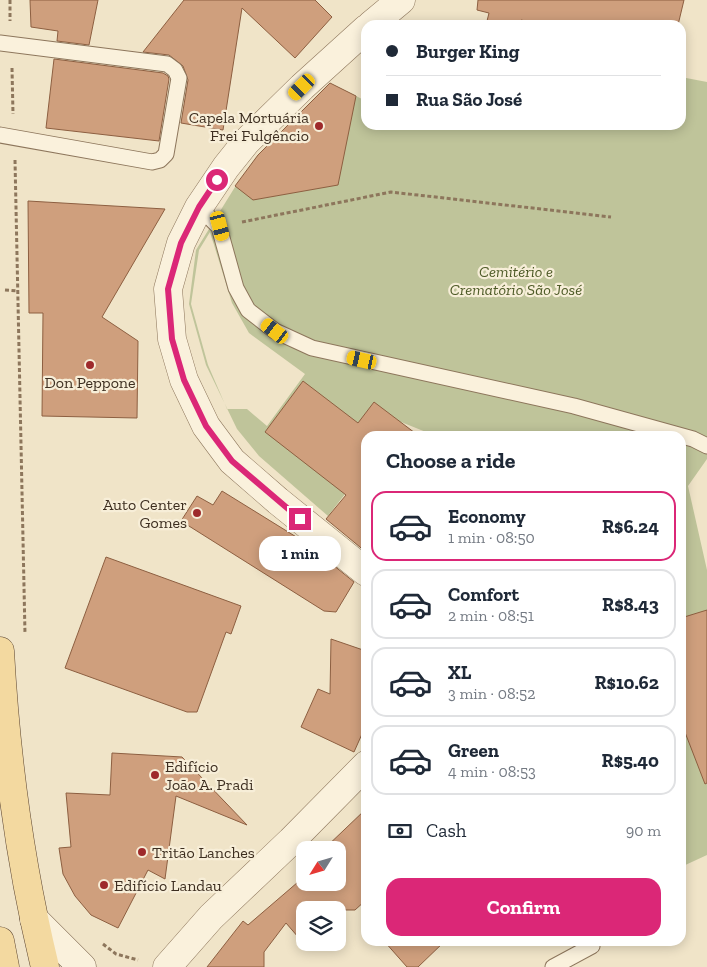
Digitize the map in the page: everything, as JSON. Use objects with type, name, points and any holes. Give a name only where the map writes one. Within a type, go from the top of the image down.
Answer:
[{"type":"main road","points":[[0,652],[2,695],[14,802],[34,919],[45,967]]},
{"type":"main road","points":[[0,941],[5,967]]},
{"type":"street","points":[[377,20],[400,0]]},
{"type":"street","points":[[361,34],[302,87],[246,142],[226,167],[199,207],[181,243],[168,289],[172,339],[184,380],[206,426],[232,461],[361,568]]},
{"type":"street","points":[[167,967],[211,917],[284,848],[361,770]]},
{"type":"street","points":[[34,919],[82,967]]},
{"type":"lane","points":[[6,44],[167,64],[175,70],[179,78],[166,154],[160,160],[152,162],[7,136]]},
{"type":"lane","points":[[199,207],[220,226],[236,288],[248,310],[275,331],[312,348],[574,406],[664,431]]},
{"type":"lane","points":[[686,437],[707,446]]},
{"type":"lane","points":[[554,967],[592,946]]},
{"type":"path","points":[[10,0],[6,44],[7,136],[18,291],[25,641]]},
{"type":"path","points":[[220,226],[390,192],[610,217]]},
{"type":"path","points":[[4,290],[18,291]]},
{"type":"path","points":[[101,942],[116,954],[138,960]]},
{"type":"green space","name":"Cemitério e Crematório São José","points":[[686,78],[707,82],[707,459],[688,486],[707,570],[707,855],[686,865],[686,431],[424,431],[401,422],[394,431],[361,431],[361,473],[328,516],[259,456],[237,429],[227,409],[247,409],[267,426],[305,374],[249,333],[232,303],[210,232],[199,250],[191,304],[208,365],[224,403],[206,365],[189,304],[196,250],[235,187],[258,155],[330,83],[361,98],[361,130],[686,130]]},
{"type":"building","points":[[30,0],[98,0],[89,45],[57,41],[58,31],[31,27]]},
{"type":"building","points":[[184,0],[315,0],[332,17],[295,58],[242,8],[223,130],[181,123],[188,80],[183,66],[169,55],[143,52]]},
{"type":"building","points":[[478,0],[684,0],[679,20],[487,20],[489,13],[477,10]]},
{"type":"building","points":[[54,59],[163,73],[168,76],[159,141],[46,128]]},
{"type":"building","name":"Capela Mortuária Frei Fulgêncio","points":[[330,83],[356,96],[338,185],[253,200],[235,186],[258,155]]},
{"type":"building","points":[[28,201],[165,209],[102,317],[138,341],[137,418],[42,416],[43,313],[29,313]]},
{"type":"building","points":[[303,381],[358,423],[374,402],[412,431],[361,431],[361,548],[326,519],[346,495],[265,432]]},
{"type":"building","points":[[222,491],[306,543],[354,582],[336,612],[324,611],[181,521],[197,496],[213,505]]},
{"type":"building","points":[[106,557],[241,606],[231,634],[226,632],[197,712],[187,712],[65,668]]},
{"type":"building","points":[[707,610],[707,783],[705,784],[686,735],[686,616]]},
{"type":"building","points":[[331,639],[361,649],[361,736],[354,752],[301,727],[318,689],[330,694]]},
{"type":"building","points":[[112,753],[182,757],[247,825],[176,796],[165,879],[148,870],[118,928],[91,915],[75,896],[63,874],[59,848],[71,847],[66,793],[110,795]]},
{"type":"building","points":[[361,814],[361,905],[355,910],[346,910],[346,901],[296,901],[296,935],[286,923],[264,952],[264,967],[207,967],[243,921],[248,925],[296,884],[296,891],[346,891],[346,841],[332,841]]},
{"type":"building","points":[[388,946],[440,946],[418,967],[407,967]]},
{"type":"place","name":"Capela Mortuária Frei Fulgêncio","points":[[319,126]]},
{"type":"place","name":"Don Peppone","points":[[90,365]]},
{"type":"place","name":"Auto Center Gomes","points":[[197,513]]},
{"type":"place","name":"Edifício João A. Pradi","points":[[155,775]]},
{"type":"place","name":"Tritão Lanches","points":[[142,852]]},
{"type":"place","name":"Edifício Landau","points":[[104,885]]},
{"type":"route","points":[[217,180],[199,207],[181,243],[168,289],[172,339],[184,380],[206,426],[232,461],[300,519]]}]
